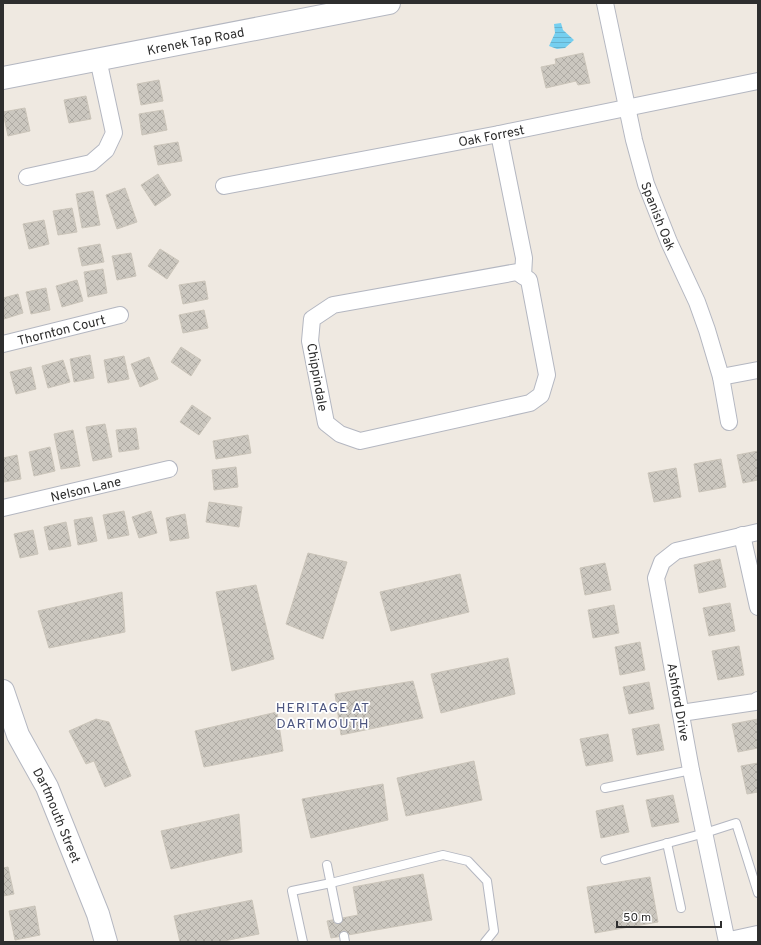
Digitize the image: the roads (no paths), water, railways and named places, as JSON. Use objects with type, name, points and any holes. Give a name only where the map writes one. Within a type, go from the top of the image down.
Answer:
[{"type":"street","name":"Krenek Tap Road","points":[[3,78],[98,58],[389,3]]},
{"type":"street","name":"Spanish Oak","points":[[605,3],[646,184],[669,242],[697,302],[721,377],[729,422]]},
{"type":"street","points":[[28,177],[90,163],[106,150],[114,132],[98,58]]},
{"type":"street","name":"Oak Forrest","points":[[224,186],[628,109],[758,81]]},
{"type":"street","name":"Chippindale","points":[[499,134],[524,258],[523,276]]},
{"type":"street","name":"Chippindale","points":[[517,272],[523,276],[529,280],[547,375],[542,394],[536,399],[530,403],[360,441],[340,434],[326,423],[310,341],[312,319],[334,305],[483,276],[517,272]]},
{"type":"street","name":"Thornton Court","points":[[3,344],[120,316]]},
{"type":"street","points":[[721,377],[758,370]]},
{"type":"street","name":"Nelson Lane","points":[[3,508],[169,469]]},
{"type":"street","name":"Ashford Drive","points":[[727,942],[691,770],[656,578],[662,562],[676,551],[758,532]]},
{"type":"street","points":[[742,535],[758,607]]},
{"type":"street","name":"Dartmouth Street","points":[[3,691],[18,735],[47,787],[98,914],[106,942]]},
{"type":"street","points":[[681,713],[755,702],[758,700]]},
{"type":"street","points":[[735,942],[758,937]]},
{"type":"lane","points":[[605,788],[691,770]]},
{"type":"lane","points":[[605,860],[736,823],[758,893]]},
{"type":"lane","points":[[667,843],[681,908]]},
{"type":"lane","points":[[303,942],[292,891],[331,884],[443,855],[468,861],[487,880],[494,931],[485,942]]},
{"type":"lane","points":[[327,865],[338,919]]},
{"type":"water","points":[[561,23],[563,30],[574,40],[565,48],[557,49],[549,46],[555,33],[554,24]]},
{"type":"district","name":"HERITAGE AT DARTMOUTH","points":[[323,716]]}]
